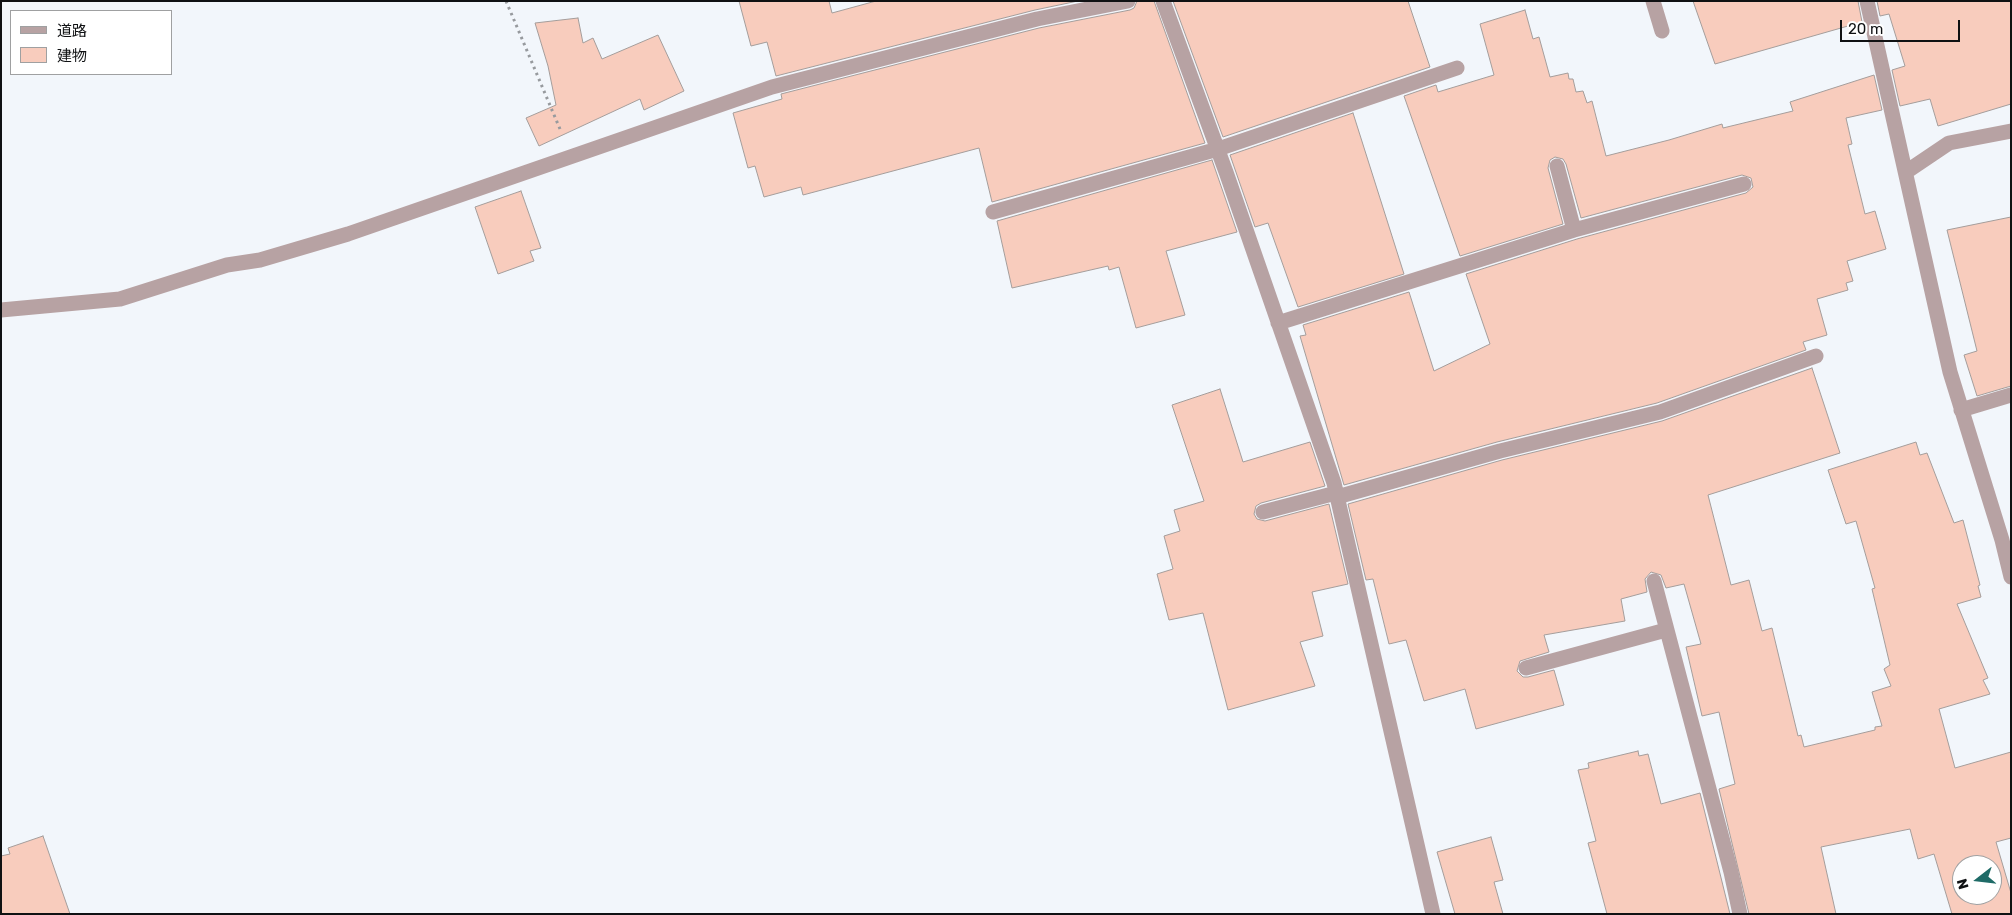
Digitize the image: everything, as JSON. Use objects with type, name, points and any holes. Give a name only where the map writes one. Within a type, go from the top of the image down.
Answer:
[{"type":"street","points":[[1,310],[120,299],[227,265],[260,260],[348,234],[571,155],[652,130],[772,87],[1037,19],[1128,1]]},
{"type":"street","points":[[1163,1],[1218,149],[1337,495],[1433,914]]},
{"type":"street","points":[[1653,1],[1662,31]]},
{"type":"street","points":[[1868,1],[1950,372],[2002,540],[2011,577]]},
{"type":"street","points":[[993,212],[1218,149],[1457,68]]},
{"type":"street","points":[[1906,172],[1949,143],[2011,131]]},
{"type":"street","points":[[1557,166],[1574,230]]},
{"type":"street","points":[[1278,323],[1574,230],[1744,184]]},
{"type":"street","points":[[1263,512],[1337,495],[1500,451],[1660,412],[1816,356]]},
{"type":"street","points":[[1962,410],[2011,395]]},
{"type":"street","points":[[1654,582],[1731,872],[1740,914]]},
{"type":"street","points":[[1526,668],[1666,630]]},
{"type":"path","points":[[506,1],[571,155]]},
{"type":"building","points":[[739,1],[829,1],[832,13],[876,1],[1078,1],[1035,10],[776,76],[767,42],[751,46]]},
{"type":"building","points":[[1137,1],[1154,1],[1205,143],[992,202],[979,148],[803,195],[801,187],[764,197],[755,166],[748,168],[733,113],[782,99],[781,94],[1039,28],[1130,10],[1134,8]]},
{"type":"building","points":[[1173,1],[1408,1],[1430,67],[1223,137]]},
{"type":"building","points":[[1693,1],[1858,1],[1862,22],[1715,64]]},
{"type":"building","points":[[1877,1],[2011,1],[2011,104],[1938,126],[1930,99],[1900,106],[1892,70],[1905,66],[1889,14],[1880,16]]},
{"type":"building","points":[[1525,10],[1533,39],[1539,37],[1550,77],[1568,73],[1569,79],[1573,79],[1576,92],[1583,91],[1587,103],[1592,101],[1606,156],[1722,124],[1723,128],[1793,111],[1790,102],[1874,75],[1882,110],[1846,118],[1852,144],[1848,145],[1865,214],[1875,211],[1886,249],[1847,261],[1853,281],[1846,283],[1848,290],[1817,299],[1827,335],[1803,342],[1806,350],[1657,403],[1497,442],[1344,485],[1300,336],[1306,335],[1303,325],[1409,292],[1434,371],[1490,344],[1466,274],[1577,239],[1746,193],[1753,187],[1751,178],[1742,175],[1581,218],[1566,164],[1563,159],[1555,157],[1550,160],[1548,168],[1563,224],[1460,256],[1404,96],[1436,85],[1438,92],[1494,75],[1480,24]]},
{"type":"building","points":[[578,18],[583,43],[593,38],[602,59],[658,35],[684,91],[644,110],[640,99],[539,146],[526,118],[556,105],[548,66],[535,23]]},
{"type":"building","points":[[1353,113],[1404,274],[1298,307],[1268,223],[1255,227],[1230,155]]},
{"type":"building","points":[[1212,160],[1237,232],[1166,251],[1185,315],[1136,328],[1119,267],[1109,270],[1108,266],[1012,288],[997,221]]},
{"type":"building","points":[[521,191],[541,248],[530,251],[534,261],[498,274],[475,207]]},
{"type":"building","points":[[2011,217],[2011,386],[1977,396],[1964,355],[1977,351],[1947,230]]},
{"type":"building","points":[[1812,368],[1840,453],[1708,495],[1731,585],[1749,580],[1762,631],[1772,628],[1798,736],[1801,735],[1804,747],[1875,730],[1875,727],[1882,726],[1872,692],[1891,686],[1884,669],[1890,665],[1872,589],[1875,588],[1856,521],[1846,524],[1828,470],[1916,442],[1920,455],[1927,453],[1954,523],[1963,520],[1980,585],[1978,586],[1981,597],[1957,604],[1988,678],[1983,680],[1990,694],[1939,709],[1955,768],[2011,752],[2011,838],[1996,842],[2000,855],[1952,855],[1952,905],[2002,905],[2002,862],[2011,893],[2011,914],[1952,914],[1934,854],[1918,859],[1910,829],[1821,847],[1836,914],[1749,914],[1719,789],[1735,784],[1719,712],[1702,716],[1686,647],[1701,644],[1684,584],[1666,588],[1661,575],[1651,572],[1645,579],[1647,592],[1621,599],[1625,621],[1544,635],[1549,652],[1520,661],[1517,671],[1523,677],[1554,670],[1564,705],[1476,729],[1465,689],[1424,701],[1406,640],[1389,644],[1373,579],[1366,580],[1348,504],[1502,460],[1662,421]]},
{"type":"building","points":[[1220,389],[1243,462],[1310,442],[1325,486],[1261,503],[1256,506],[1254,514],[1257,519],[1265,521],[1329,504],[1348,584],[1312,592],[1323,636],[1300,642],[1315,686],[1228,710],[1203,613],[1169,620],[1157,574],[1173,569],[1164,536],[1180,531],[1174,510],[1204,501],[1172,405]]},
{"type":"building","points":[[1638,751],[1639,756],[1648,754],[1661,804],[1700,793],[1730,914],[1607,914],[1588,843],[1596,841],[1578,770],[1589,768],[1588,763]]},
{"type":"building","points":[[43,836],[70,914],[1,914],[1,856],[10,854],[8,848]]},
{"type":"building","points":[[1491,837],[1503,880],[1494,882],[1503,914],[1455,914],[1437,852]]}]
